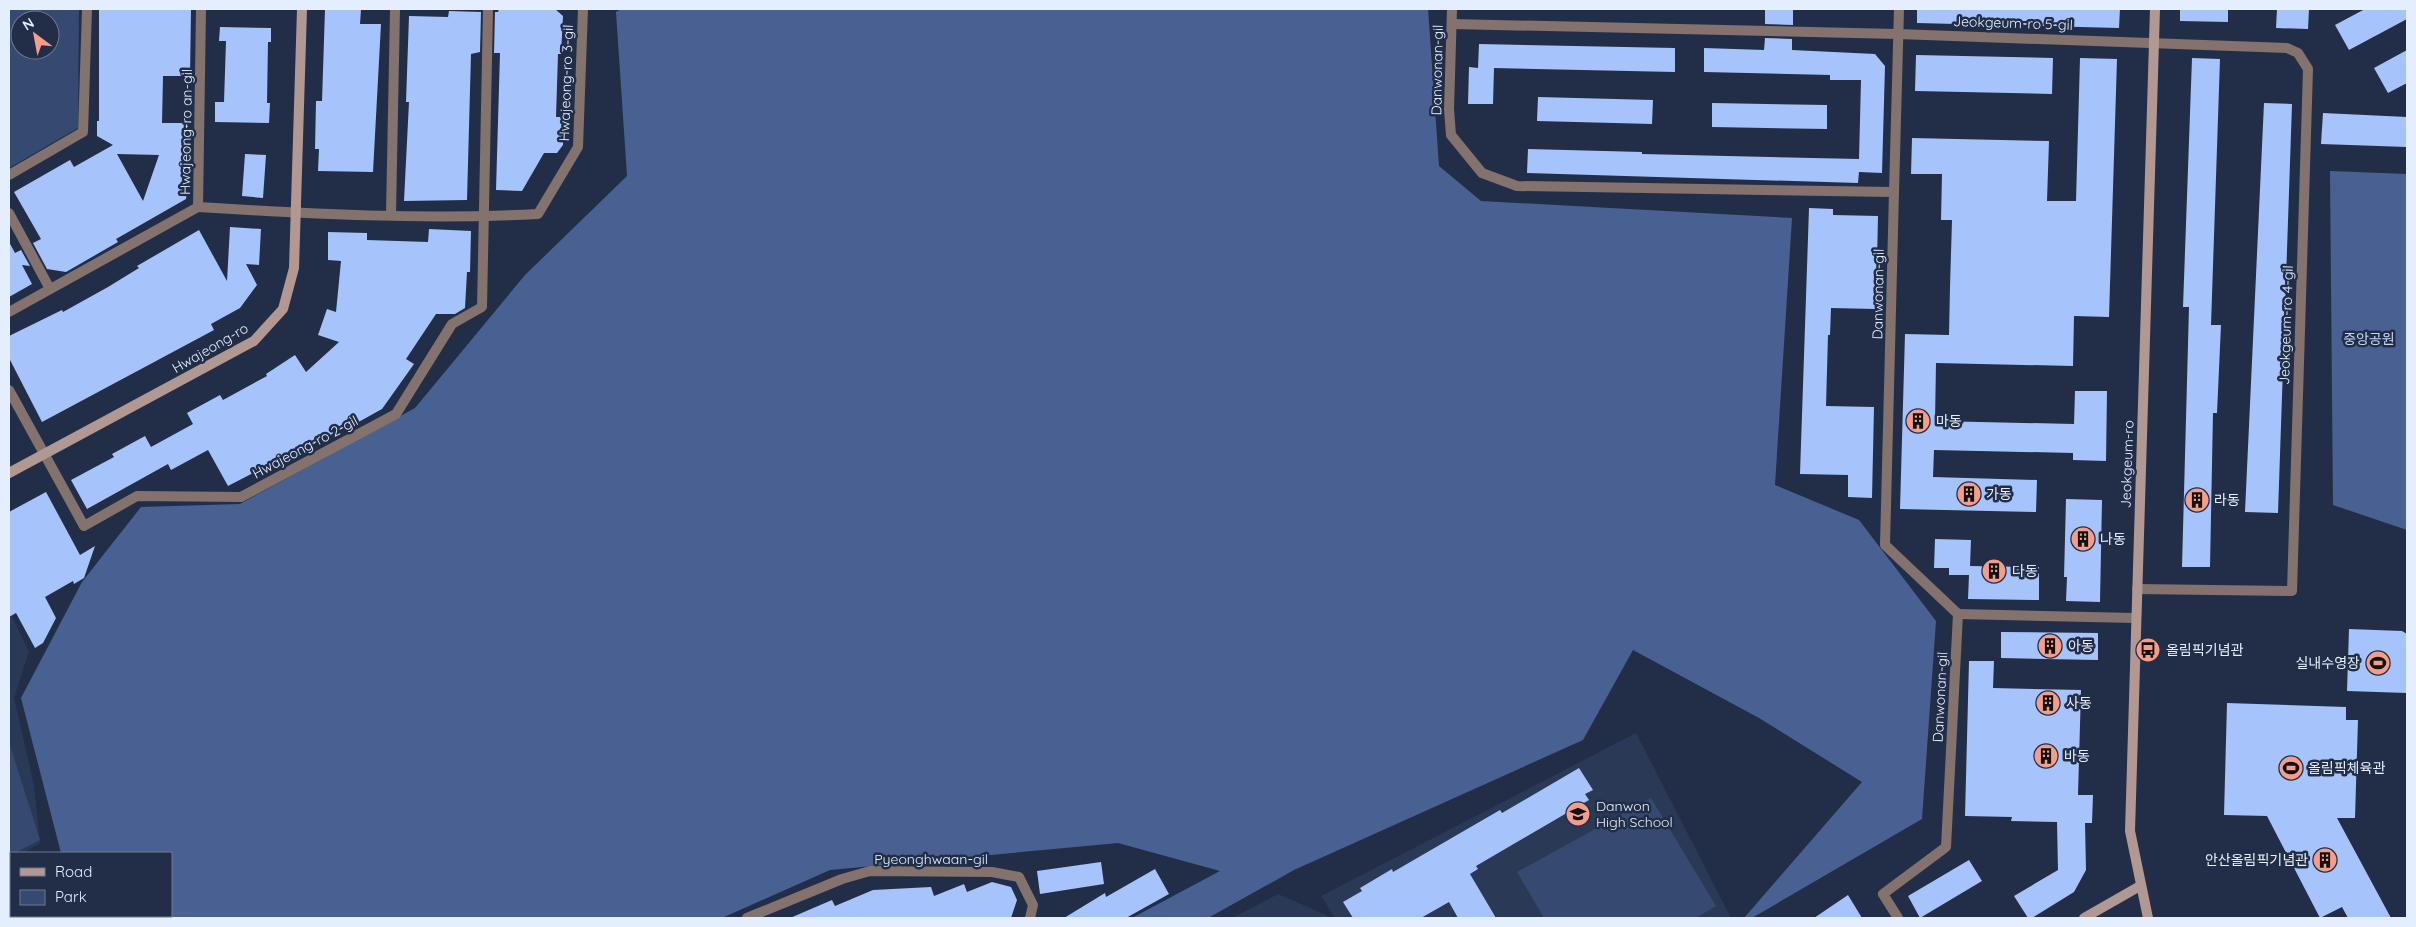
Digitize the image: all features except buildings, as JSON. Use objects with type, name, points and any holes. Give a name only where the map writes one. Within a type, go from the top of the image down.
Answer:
[{"type":"street","points":[[9,175],[83,132],[87,9]]},
{"type":"street","name":"Hwajeong-ro an-gil","points":[[9,312],[198,206],[201,9]]},
{"type":"street","name":"Hwajeong-ro","points":[[9,473],[254,342],[283,309],[294,268],[302,9]]},
{"type":"street","points":[[391,214],[396,9]]},
{"type":"street","points":[[485,217],[488,9]]},
{"type":"street","name":"Hwajeong-ro 3-gil","points":[[198,206],[296,213],[485,217],[538,214],[578,147],[582,9]]},
{"type":"street","name":"Danwonan-gil","points":[[1452,9],[1449,108],[1451,135],[1482,172],[1517,186],[1894,192],[1885,545],[1958,614],[1946,847],[1883,894],[1898,918]]},
{"type":"street","points":[[1894,192],[1899,9]]},
{"type":"street","name":"Jeokgeum-ro","points":[[2148,918],[2130,831],[2155,9]]},
{"type":"street","name":"Jeokgeum-ro 5-gil","points":[[1452,24],[2154,42]]},
{"type":"street","name":"Jeokgeum-ro 4-gil","points":[[2137,589],[2292,592],[2293,582],[2308,69],[2298,53],[2287,48],[2154,42]]},
{"type":"street","points":[[9,213],[50,289]]},
{"type":"street","name":"Hwajeong-ro 2-gil","points":[[44,454],[84,526],[137,496],[241,497],[396,414],[452,324],[482,307],[485,217]]},
{"type":"street","points":[[9,390],[44,454]]},
{"type":"street","points":[[1958,614],[2135,618]]},
{"type":"street","name":"Pyeonghwaan-gil","points":[[747,918],[842,879],[870,871],[879,871],[992,872],[1019,877],[1033,905],[1030,918]]},
{"type":"street","points":[[2084,918],[2140,886]]},
{"type":"shaded area","points":[[9,611],[29,651],[14,698],[34,785],[40,843],[25,852],[10,852],[9,861]]},
{"type":"shaded area","name":"Danwon High School","points":[[1636,733],[1731,918],[1335,918],[1321,896]]},
{"type":"shaded area","points":[[1278,894],[1326,915],[1328,918],[1232,918]]},
{"type":"green space","points":[[9,9],[79,9],[78,128],[9,168]]},
{"type":"green space","points":[[621,9],[1428,9],[1439,166],[1481,201],[1792,218],[1775,485],[1859,520],[1936,621],[1922,819],[1752,918],[1744,918],[1862,782],[1759,718],[1633,650],[1583,740],[1294,870],[1208,918],[1132,918],[1220,871],[1118,843],[830,870],[722,918],[93,918],[172,917],[172,852],[61,852],[21,698],[82,582],[141,507],[240,504],[415,408],[525,275],[627,176],[616,12]]},
{"type":"green space","name":"중앙공원","points":[[2330,171],[2407,174],[2407,530],[2333,505]]},
{"type":"green space","points":[[9,742],[40,840],[17,852],[10,852],[9,856]]},
{"type":"green space","points":[[1651,798],[1716,906],[1696,918],[1544,918],[1517,872]]},
{"type":"place","name":"마동","points":[[1918,421]]},
{"type":"place","name":"가동","points":[[1969,494]]},
{"type":"place","name":"라동","points":[[2197,500]]},
{"type":"place","name":"나동","points":[[2083,539]]},
{"type":"place","name":"다동","points":[[1994,571]]},
{"type":"place","name":"아동","points":[[2050,646]]},
{"type":"place","name":"올림픽기념관","points":[[2148,650]]},
{"type":"place","name":"실내수영장","points":[[2378,663]]},
{"type":"place","name":"사동","points":[[2048,703]]},
{"type":"place","name":"바동","points":[[2046,756]]},
{"type":"place","name":"올림픽체육관","points":[[2291,768]]},
{"type":"place","name":"Danwon High School","points":[[1578,814]]},
{"type":"place","name":"안산올림픽기념관","points":[[2325,860]]}]
